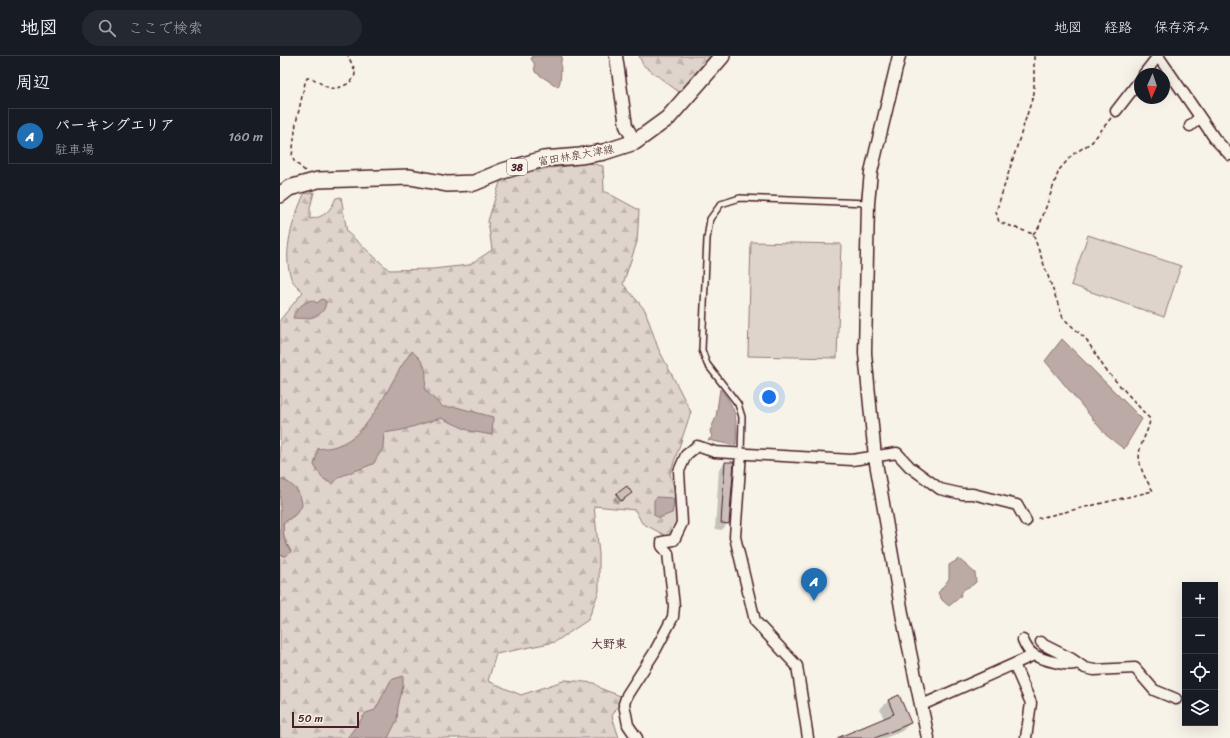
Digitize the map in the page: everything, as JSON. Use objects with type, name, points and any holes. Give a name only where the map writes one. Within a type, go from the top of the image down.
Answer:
[{"type":"main road","name":"富田林泉大津線","points":[[280,194],[289,188],[309,182],[348,178],[410,177],[447,184],[474,182],[503,171],[543,159],[580,156],[604,152],[635,142],[668,118],[722,56]]},
{"type":"street","points":[[616,56],[626,126],[635,142]]},
{"type":"street","points":[[899,56],[871,172],[868,203],[865,353],[875,456],[903,619],[928,738]]},
{"type":"street","points":[[1149,68],[1158,56],[1214,139],[1230,155]]},
{"type":"street","points":[[1116,111],[1134,88]]},
{"type":"street","points":[[1190,126],[1200,117]]},
{"type":"street","points":[[637,738],[628,725],[624,704],[627,695],[654,653],[673,616],[674,606],[668,553],[662,542],[674,540],[682,523],[679,471],[682,462],[690,450],[697,446],[715,452],[852,460],[897,453],[910,467],[940,489],[962,494],[973,494],[1017,505],[1026,521]]},
{"type":"street","points":[[741,453],[735,537],[755,621],[797,666],[808,738]]},
{"type":"street","points":[[1023,640],[1026,648],[1034,655],[1070,666],[1076,663]]},
{"type":"street","points":[[1041,642],[1072,659],[1076,663],[1094,670],[1135,668],[1154,690],[1176,699]]},
{"type":"street","points":[[922,705],[1034,655]]},
{"type":"street","points":[[1014,664],[1031,703],[1026,738]]},
{"type":"lane","points":[[741,453],[742,417],[738,404],[707,364],[702,350],[707,239],[710,219],[722,204],[740,198],[868,203]]},
{"type":"path","points":[[309,182],[306,172],[294,161],[292,156],[296,123],[305,83],[308,78],[311,78],[330,88],[340,87],[349,83],[354,78],[355,73],[348,56]]},
{"type":"path","points":[[1033,234],[999,222],[996,217],[996,212],[1034,93],[1034,56]]},
{"type":"path","points":[[1033,234],[1039,227],[1060,170],[1072,155],[1092,142],[1116,111]]},
{"type":"path","points":[[1026,521],[1153,491],[1142,473],[1140,459],[1140,447],[1146,436],[1150,418],[1105,369],[1086,339],[1063,318],[1033,234]]},
{"type":"green space","points":[[639,56],[710,56],[679,92],[643,65]]},
{"type":"green space","points":[[589,163],[603,166],[604,191],[639,210],[637,242],[623,284],[645,310],[658,348],[691,412],[670,474],[677,497],[678,522],[668,537],[642,523],[635,510],[594,506],[599,554],[599,591],[588,620],[555,642],[496,654],[488,681],[521,695],[566,680],[594,683],[602,689],[623,697],[612,716],[619,738],[280,738],[280,555],[286,556],[291,551],[284,539],[283,523],[295,515],[285,480],[280,479],[280,320],[303,292],[291,278],[288,246],[296,214],[304,194],[314,192],[310,208],[310,219],[320,217],[326,213],[336,198],[341,197],[347,232],[389,270],[433,269],[469,265],[492,250],[488,221],[501,179],[514,173]]},
{"type":"green space","points":[[1088,235],[1181,266],[1164,317],[1071,285]]},
{"type":"green space","points":[[751,242],[841,244],[837,358],[748,356]]},
{"type":"shaded area","points":[[533,56],[562,56],[558,87],[535,72],[534,63],[531,59]]},
{"type":"shaded area","points":[[322,299],[326,301],[325,307],[319,315],[309,318],[293,318],[298,309],[306,302],[312,300],[317,303]]},
{"type":"shaded area","points":[[1062,339],[1142,419],[1124,449],[1106,435],[1045,361]]},
{"type":"shaded area","points":[[412,351],[421,360],[425,368],[425,390],[443,407],[456,407],[493,417],[492,435],[470,431],[441,418],[402,430],[384,433],[383,448],[373,464],[339,477],[333,484],[322,478],[314,465],[318,449],[336,446],[349,440],[361,430],[371,418]]},
{"type":"shaded area","points":[[720,389],[730,402],[735,414],[736,444],[733,445],[708,440],[712,437],[710,431],[716,417]]},
{"type":"shaded area","points":[[280,479],[289,483],[296,489],[302,501],[302,506],[295,515],[283,523],[284,539],[291,552],[286,556],[280,555]]},
{"type":"shaded area","points":[[657,497],[673,498],[674,504],[672,513],[659,518],[654,515],[654,500]]},
{"type":"shaded area","points":[[959,559],[975,573],[976,582],[964,589],[960,597],[949,606],[942,600],[938,593],[949,579],[949,565]]},
{"type":"shaded area","points":[[403,676],[403,686],[398,707],[397,720],[388,738],[347,738],[366,713],[375,710],[391,680]]},
{"type":"building","points":[[725,462],[734,462],[729,524],[721,523]]},
{"type":"building","points":[[627,486],[632,493],[621,501],[616,494]]},
{"type":"building","points":[[899,695],[911,723],[875,738],[837,738],[894,714],[888,700]]},
{"type":"place","name":"パーキングエリア","points":[[814,601]]},
{"type":"district","name":"大野東","points":[[609,644]]}]
